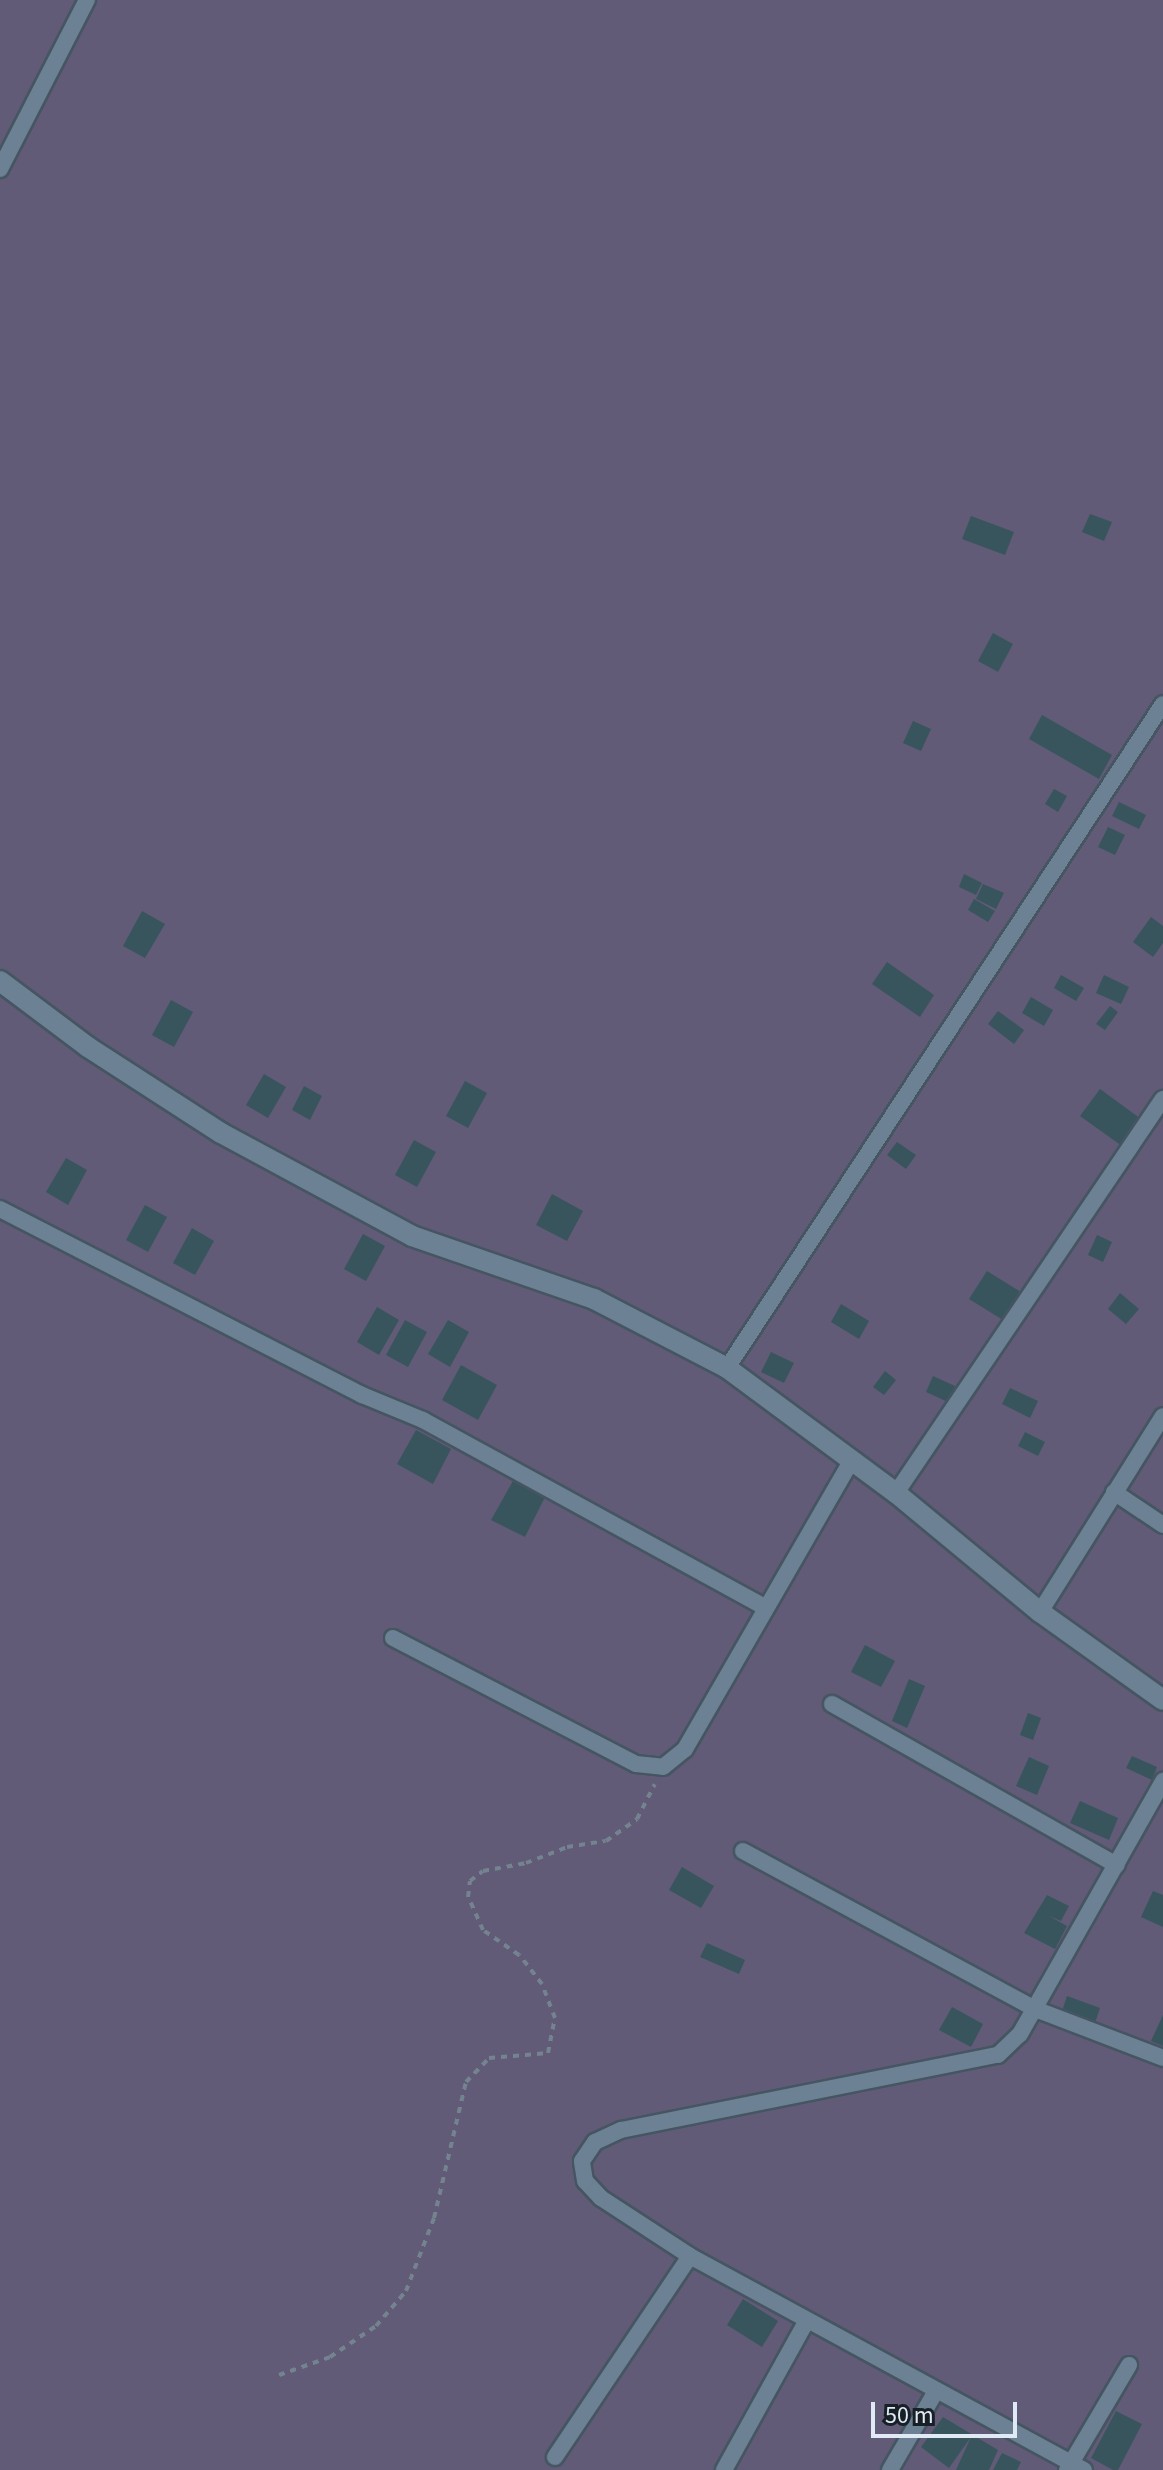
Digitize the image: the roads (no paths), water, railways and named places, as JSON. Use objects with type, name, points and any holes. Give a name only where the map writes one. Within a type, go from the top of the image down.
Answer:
[{"type":"street","points":[[0,169],[87,0]]},
{"type":"street","points":[[727,1368],[1163,704]]},
{"type":"street","points":[[0,981],[88,1047],[221,1133],[412,1236],[594,1299],[727,1368],[896,1493],[1040,1612],[1163,1700]]},
{"type":"street","points":[[896,1493],[1163,1099]]},
{"type":"street","points":[[0,1209],[362,1395],[423,1420],[766,1608]]},
{"type":"street","points":[[1040,1612],[1163,1416]]},
{"type":"street","points":[[393,1638],[636,1764],[663,1767],[685,1749],[851,1461]]},
{"type":"street","points":[[1114,1492],[1163,1525]]},
{"type":"street","points":[[832,1704],[1117,1865]]},
{"type":"street","points":[[1129,2365],[1074,2468],[690,2256],[601,2198],[585,2181],[582,2161],[595,2142],[621,2130],[971,2064],[998,2055],[1035,2009],[1163,1781]]},
{"type":"street","points":[[743,1851],[1035,2009],[1163,2058]]},
{"type":"street","points":[[555,2457],[690,2256]]},
{"type":"street","points":[[724,2470],[807,2320]]},
{"type":"street","points":[[890,2470],[936,2391]]}]
